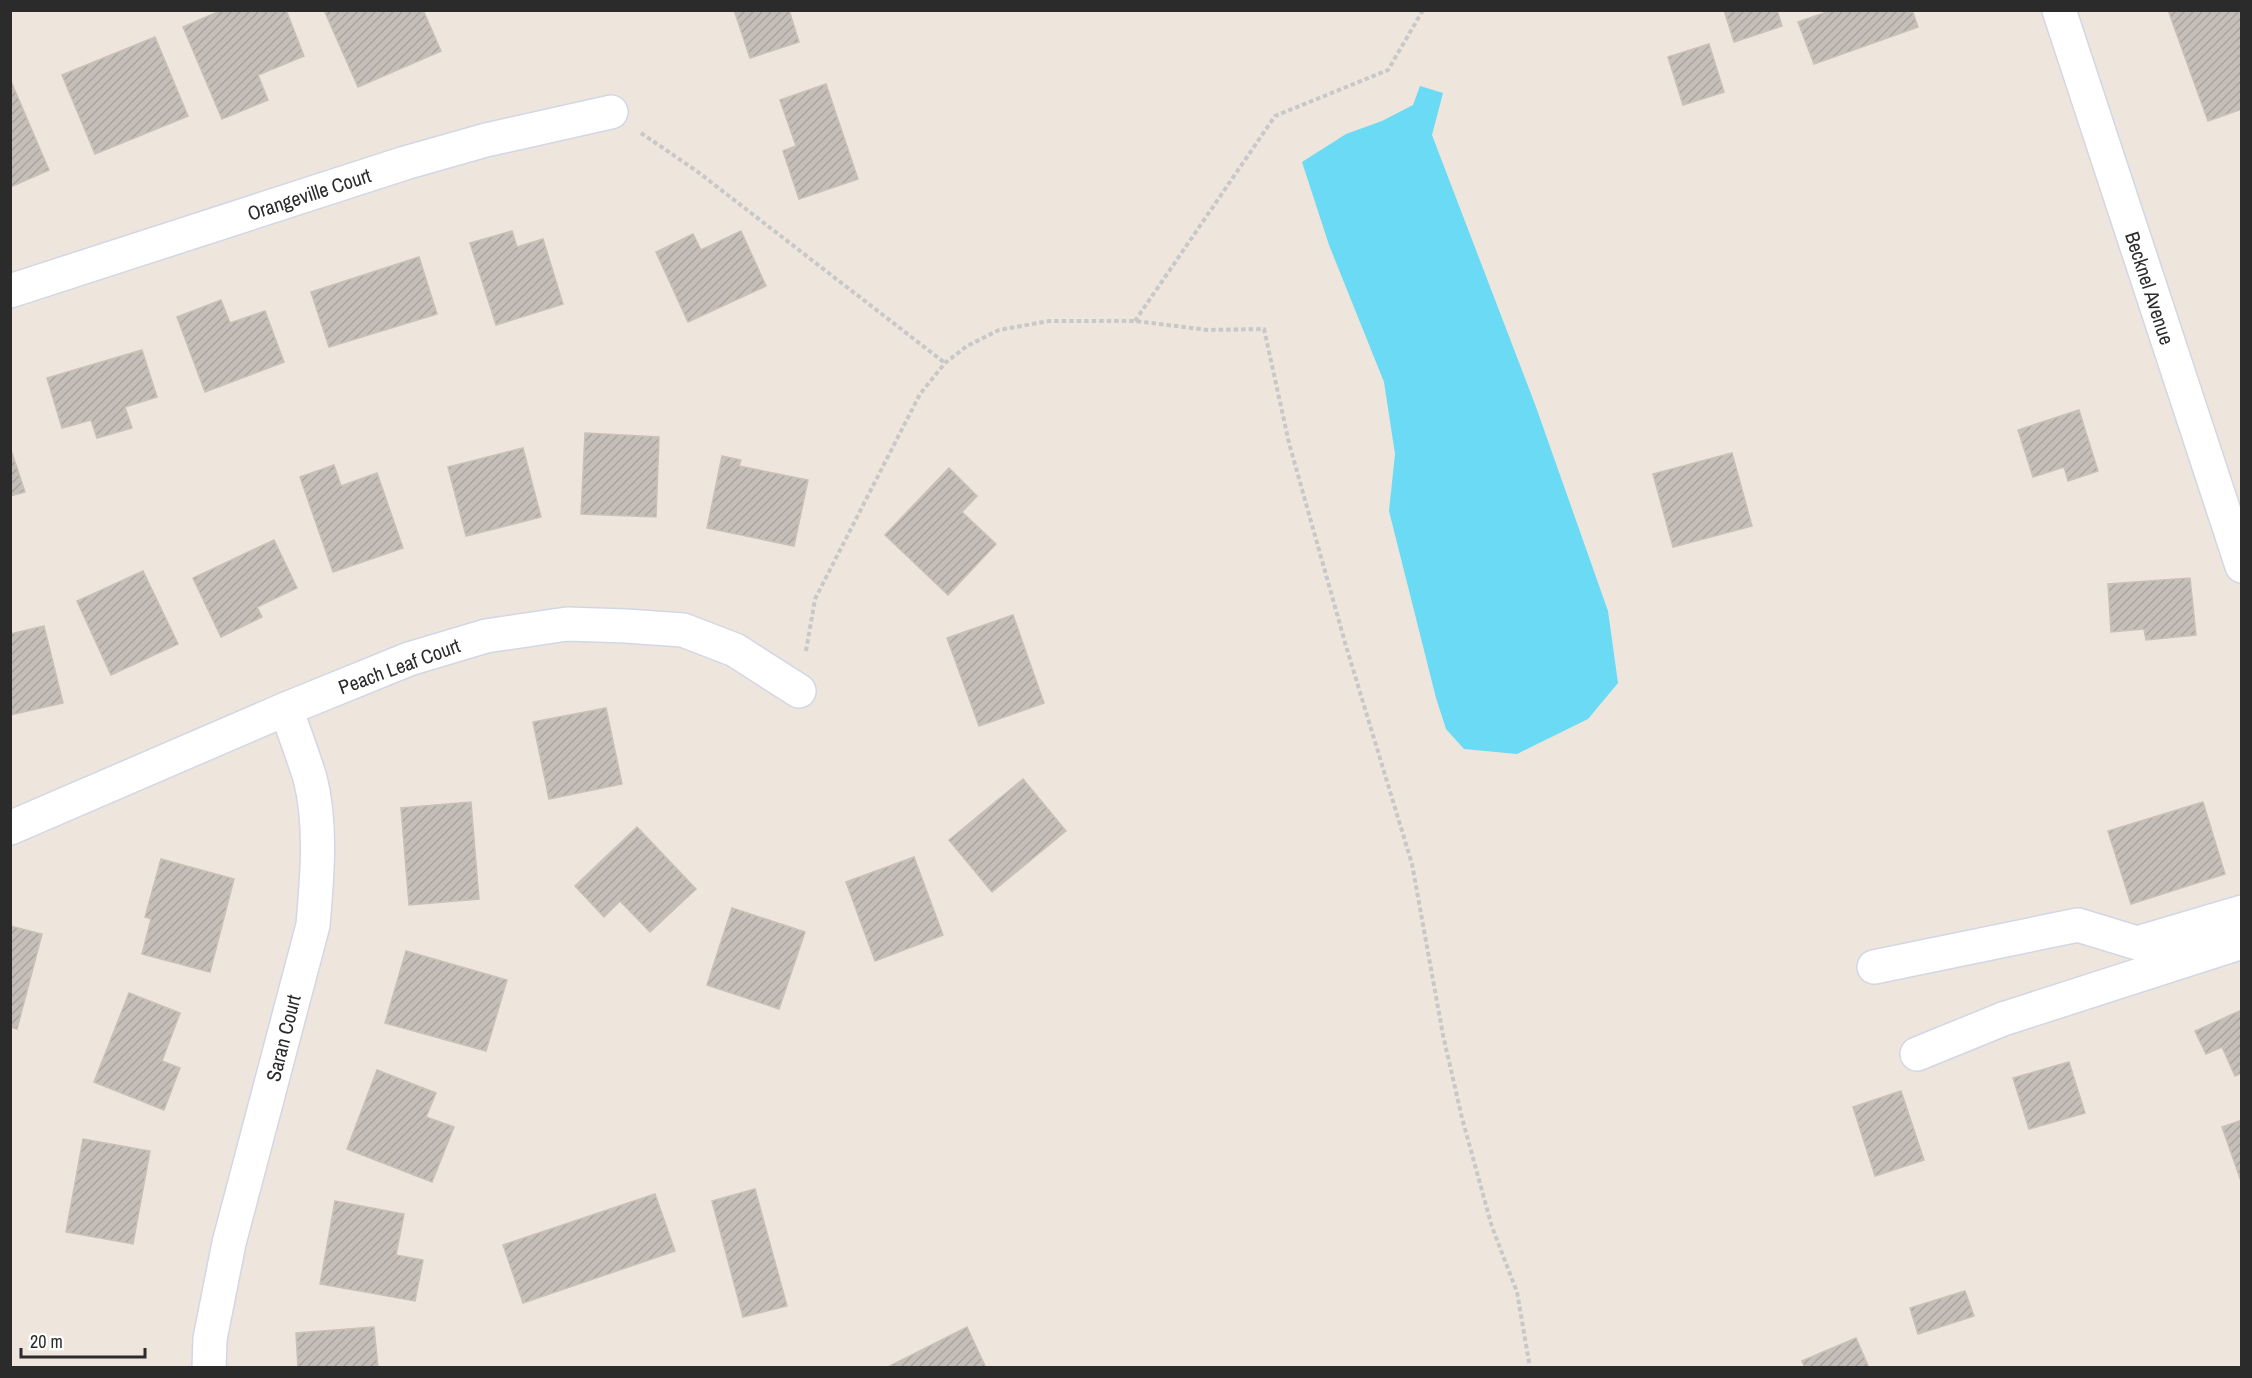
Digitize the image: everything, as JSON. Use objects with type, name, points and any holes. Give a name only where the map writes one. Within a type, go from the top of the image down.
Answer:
[{"type":"street","name":"Becknel Avenue","points":[[2059,10],[2239,548]]},
{"type":"street","name":"Orangeville Court","points":[[10,291],[405,163],[486,140],[611,112]]},
{"type":"street","name":"Peach Leaf Court","points":[[10,828],[286,709],[409,659],[486,636],[567,624],[683,630],[735,650],[799,690]]},
{"type":"street","name":"Saran Court","points":[[209,1368],[210,1339],[229,1243],[313,925],[317,873],[315,822],[310,780],[286,709]]},
{"type":"street","points":[[1874,967],[2078,926],[2138,944],[2241,912]]},
{"type":"street","points":[[1917,1054],[2002,1020],[2241,942]]},
{"type":"path","points":[[1135,321],[1275,116],[1388,70],[1424,10]]},
{"type":"path","points":[[611,112],[698,172],[945,363]]},
{"type":"path","points":[[799,690],[815,599],[921,394],[945,363],[967,346],[999,330],[1049,321],[1135,321],[1208,330],[1264,329],[1289,443],[1346,645],[1412,864],[1443,1035],[1462,1118],[1492,1227],[1517,1292],[1530,1368]]},
{"type":"water","points":[[1420,86],[1443,93],[1432,135],[1536,407],[1608,611],[1618,683],[1588,719],[1517,754],[1464,749],[1446,729],[1436,698],[1389,511],[1395,454],[1384,382],[1329,245],[1302,162],[1346,134],[1382,121],[1413,105]]},
{"type":"building","points":[[222,10],[286,10],[304,56],[258,75],[268,100],[222,119],[183,27]]},
{"type":"building","points":[[324,10],[423,10],[441,51],[358,87]]},
{"type":"building","points":[[734,10],[789,10],[799,42],[750,58]]},
{"type":"building","points":[[1724,10],[1777,10],[1782,26],[1734,42]]},
{"type":"building","points":[[1823,10],[1912,10],[1918,27],[1814,64],[1798,22],[1824,13]]},
{"type":"building","points":[[2168,10],[2242,10],[2242,109],[2208,121]]},
{"type":"building","points":[[155,37],[188,116],[95,154],[62,75]]},
{"type":"building","points":[[1709,44],[1724,92],[1683,105],[1668,57]]},
{"type":"building","points":[[10,79],[49,170],[10,187]]},
{"type":"building","points":[[826,84],[858,179],[799,199],[783,151],[796,146],[780,100]]},
{"type":"building","points":[[512,231],[517,247],[543,239],[563,304],[496,325],[470,243]]},
{"type":"building","points":[[741,231],[766,286],[688,322],[656,252],[693,234],[701,250]]},
{"type":"building","points":[[419,257],[437,314],[329,347],[311,292]]},
{"type":"building","points":[[221,300],[230,323],[265,311],[284,362],[205,392],[177,317]]},
{"type":"building","points":[[142,350],[157,397],[125,407],[132,428],[97,438],[91,420],[62,428],[47,378]]},
{"type":"building","points":[[2079,410],[2098,471],[2068,481],[2064,467],[2033,477],[2018,430]]},
{"type":"building","points":[[585,433],[659,437],[656,517],[581,514]]},
{"type":"building","points":[[10,447],[25,492],[10,496]]},
{"type":"building","points":[[523,448],[541,517],[466,536],[448,467]]},
{"type":"building","points":[[1732,453],[1752,526],[1673,547],[1653,474]]},
{"type":"building","points":[[722,456],[741,460],[739,466],[808,480],[794,546],[707,528]]},
{"type":"building","points":[[334,465],[341,486],[377,473],[403,548],[333,572],[300,477]]},
{"type":"building","points":[[949,468],[977,496],[962,512],[996,544],[948,595],[885,535]]},
{"type":"building","points":[[274,540],[297,588],[257,607],[262,617],[221,637],[193,578]]},
{"type":"building","points":[[143,571],[178,644],[111,675],[77,601]]},
{"type":"building","points":[[2190,578],[2196,635],[2146,640],[2144,629],[2111,632],[2108,584]]},
{"type":"building","points":[[1013,615],[1044,703],[979,726],[947,638]]},
{"type":"building","points":[[44,626],[63,703],[10,715],[10,634]]},
{"type":"building","points":[[606,708],[622,784],[549,799],[533,722]]},
{"type":"building","points":[[1023,779],[1066,831],[992,892],[949,840]]},
{"type":"building","points":[[471,802],[479,899],[409,905],[401,808]]},
{"type":"building","points":[[2203,802],[2225,874],[2131,904],[2108,831]]},
{"type":"building","points":[[637,827],[696,889],[650,932],[620,901],[604,917],[575,886]]},
{"type":"building","points":[[914,857],[943,935],[875,961],[846,882]]},
{"type":"building","points":[[161,859],[234,879],[210,972],[142,954],[151,919],[145,917]]},
{"type":"building","points":[[732,908],[805,932],[779,1009],[707,985]]},
{"type":"building","points":[[10,926],[42,934],[17,1029],[10,1027]]},
{"type":"building","points":[[406,951],[507,980],[486,1051],[385,1023]]},
{"type":"building","points":[[129,993],[180,1013],[162,1061],[180,1068],[164,1110],[94,1082]]},
{"type":"building","points":[[2242,1010],[2242,1073],[2235,1076],[2222,1047],[2206,1054],[2195,1031]]},
{"type":"building","points":[[2069,1062],[2085,1113],[2029,1129],[2013,1078]]},
{"type":"building","points":[[377,1070],[436,1093],[426,1117],[454,1127],[432,1182],[347,1149]]},
{"type":"building","points":[[1901,1091],[1924,1160],[1875,1176],[1853,1107]]},
{"type":"building","points":[[2242,1120],[2242,1184],[2222,1127]]},
{"type":"building","points":[[83,1139],[150,1151],[133,1244],[66,1232]]},
{"type":"building","points":[[755,1189],[787,1306],[743,1317],[712,1201]]},
{"type":"building","points":[[655,1194],[675,1251],[523,1303],[503,1245]]},
{"type":"building","points":[[335,1201],[404,1214],[396,1255],[423,1260],[415,1301],[320,1284]]},
{"type":"building","points":[[1965,1291],[1974,1316],[1918,1334],[1910,1308]]},
{"type":"building","points":[[374,1327],[378,1368],[298,1368],[296,1333]]},
{"type":"building","points":[[967,1327],[986,1368],[886,1368]]},
{"type":"building","points":[[1856,1338],[1869,1368],[1805,1368],[1802,1361]]}]
